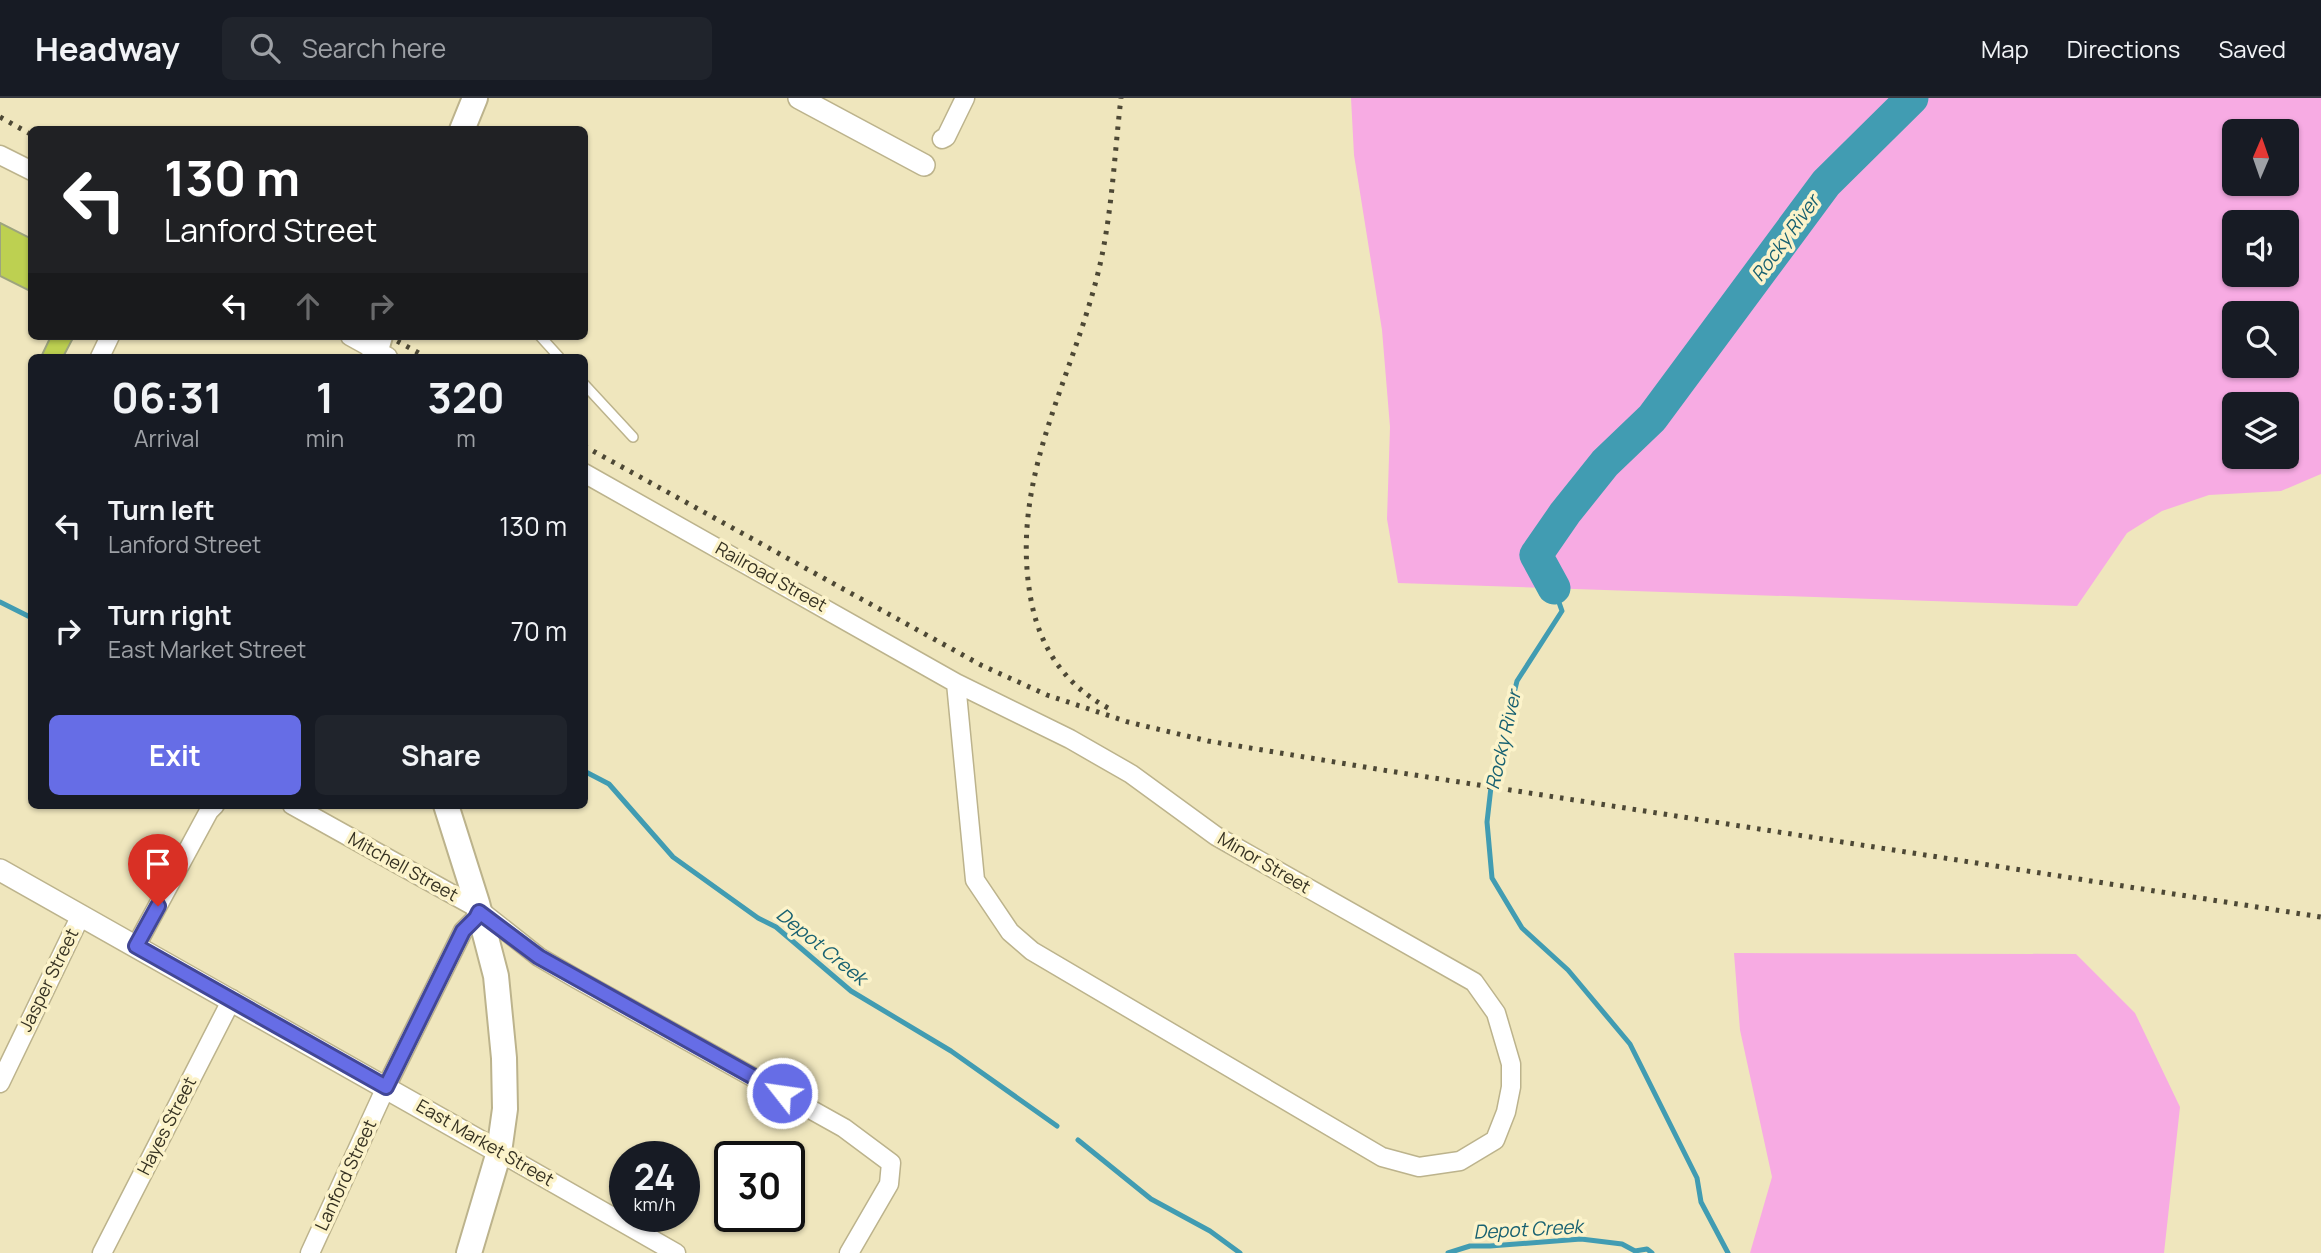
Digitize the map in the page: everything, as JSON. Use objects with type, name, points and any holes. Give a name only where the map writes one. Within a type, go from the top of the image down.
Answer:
[{"type":"main road","points":[[464,126],[475,98]]},
{"type":"main road","points":[[447,809],[496,976],[504,1058],[505,1109],[499,1152],[468,1253]]},
{"type":"street","points":[[799,98],[924,165]]},
{"type":"street","points":[[942,139],[965,98]]},
{"type":"street","points":[[0,155],[28,169]]},
{"type":"street","points":[[358,340],[379,350]]},
{"type":"street","name":"Railroad Street","points":[[588,474],[956,683]]},
{"type":"street","name":"Minor Street","points":[[956,683],[1070,739],[1131,774],[1216,836],[1474,982],[1496,1013],[1511,1064],[1511,1087],[1506,1112],[1495,1140],[1460,1161],[1419,1167],[1382,1157],[1032,951],[1010,932],[975,880],[956,683]]},
{"type":"street","points":[[136,946],[211,809]]},
{"type":"street","name":"Mitchell Street","points":[[299,809],[477,908],[539,957],[844,1128],[891,1163],[889,1184],[849,1253]]},
{"type":"street","name":"East Market Street","points":[[0,870],[232,999],[676,1253]]},
{"type":"street","name":"Lanford Street","points":[[310,1253],[386,1087],[463,931],[479,912]]},
{"type":"street","name":"Jasper Street","points":[[0,1083],[80,915]]},
{"type":"street","name":"Hayes Street","points":[[102,1253],[232,999]]},
{"type":"lane","points":[[544,340],[556,354]]},
{"type":"lane","points":[[588,388],[633,437]]},
{"type":"shaded area","points":[[1351,98],[2321,98],[2321,474],[2281,491],[2209,495],[2162,511],[2127,533],[2077,606],[1398,583],[1387,519],[1390,427],[1382,330],[1354,155]]},
{"type":"shaded area","points":[[1734,953],[2076,954],[2135,1013],[2180,1107],[2164,1253],[1750,1253],[1772,1177],[1740,1030]]},
{"type":"building","points":[[0,223],[28,237],[28,290],[0,276]]},
{"type":"building","points":[[49,340],[72,340],[65,354],[42,354]]},
{"type":"waterway","name":"Rocky River","points":[[1554,588],[1536,555],[1565,513],[1605,463],[1652,418],[1826,183],[1912,98]]},
{"type":"waterway","name":"Rocky River","points":[[1554,588],[1562,611],[1517,681],[1491,787],[1487,822],[1492,878],[1522,928],[1568,970],[1630,1044],[1697,1178],[1701,1202],[1728,1253]]},
{"type":"waterway","name":"Depot Creek","points":[[0,602],[28,616]]},
{"type":"waterway","name":"Depot Creek","points":[[588,773],[609,784],[673,857],[758,918],[776,927],[851,991],[951,1051],[1057,1126]]},
{"type":"waterway","name":"Depot Creek","points":[[1078,1140],[1151,1199],[1210,1231],[1240,1253]]},
{"type":"waterway","name":"Depot Creek","points":[[1448,1253],[1470,1246],[1581,1239],[1622,1244],[1635,1251],[1647,1249],[1652,1253]]},
{"type":"railway","points":[[1108,708],[1079,688],[1048,649],[1035,617],[1026,557],[1028,515],[1045,435],[1085,318],[1102,255],[1121,98]]},
{"type":"railway","points":[[0,117],[28,133]]},
{"type":"railway","points":[[395,340],[421,354]]},
{"type":"railway","points":[[588,448],[981,665],[1047,695],[1128,722],[1208,741],[1389,771],[2321,917]]},
{"type":"route","points":[[158,906],[136,946],[386,1087],[463,931],[479,912],[539,957],[782,1093]]}]
